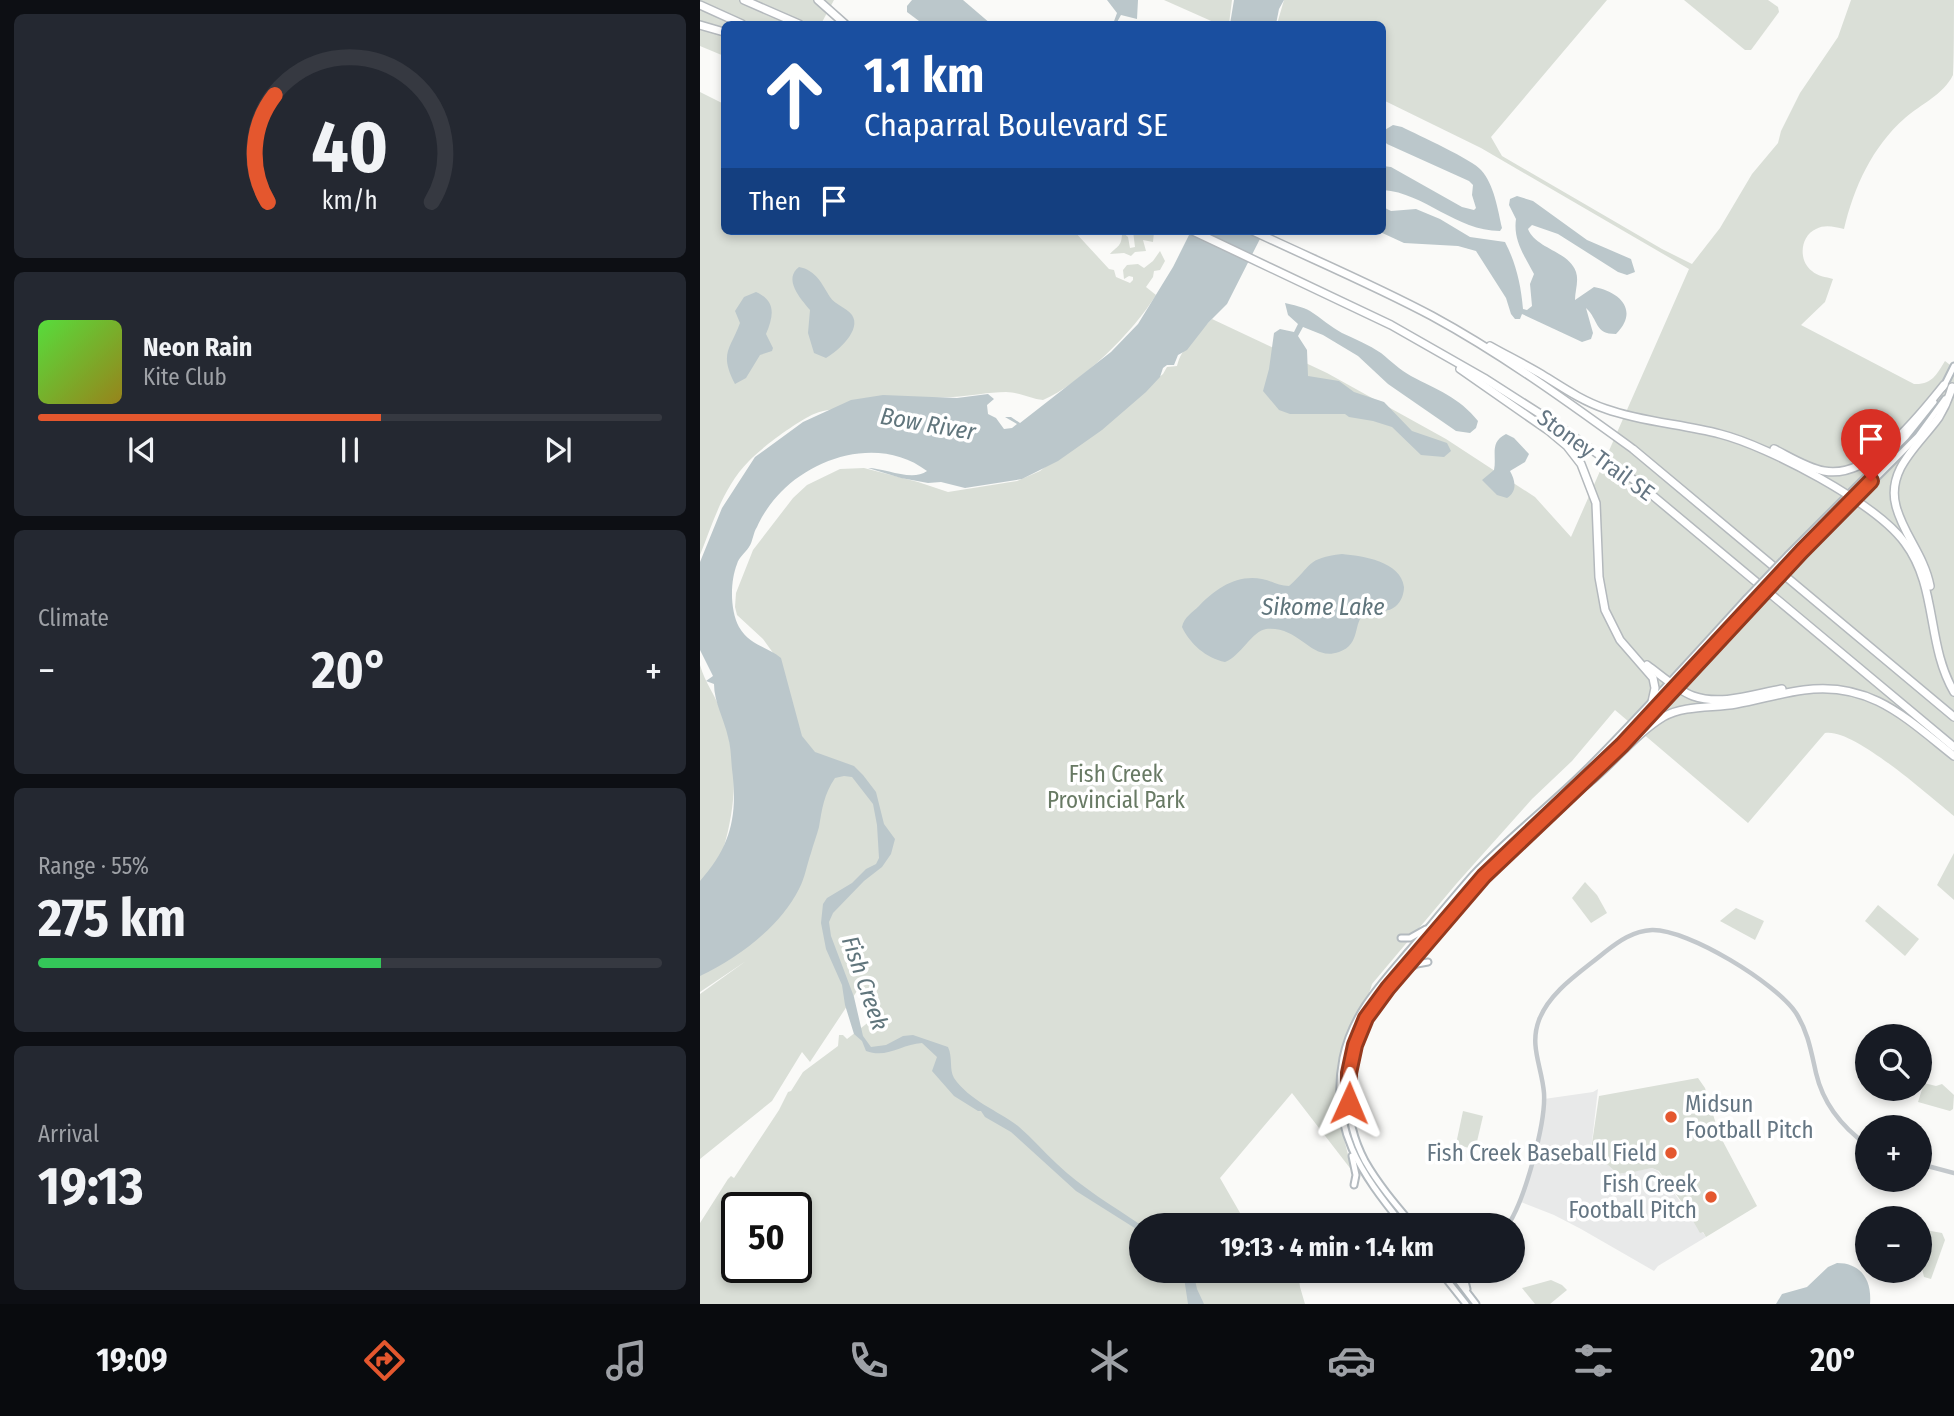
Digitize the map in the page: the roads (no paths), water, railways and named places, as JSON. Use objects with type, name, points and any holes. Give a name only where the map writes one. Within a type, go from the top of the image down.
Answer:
[{"type":"highway","points":[[744,0],[792,21]]},
{"type":"highway","points":[[755,0],[794,21]]},
{"type":"highway","points":[[818,0],[842,21]]},
{"type":"highway","points":[[700,5],[736,21]]},
{"type":"highway","points":[[700,25],[721,31]]},
{"type":"highway","name":"Stoney Trail SE","points":[[1202,235],[1338,299],[1421,342],[1513,396],[1634,480],[1954,747]]},
{"type":"highway","name":"Stoney Trail SE","points":[[1261,235],[1433,317],[1536,380],[1633,449],[1954,718]]},
{"type":"highway","points":[[1433,317],[1606,410],[1757,442],[1821,470],[1833,472],[1848,470],[1872,457],[1906,429],[1950,385]]},
{"type":"highway","points":[[1421,342],[1549,431],[1567,446],[1581,464],[1595,503],[1599,577],[1604,605],[1615,632],[1654,679],[1655,688],[1651,702]]},
{"type":"highway","points":[[1937,653],[1927,574],[1897,512],[1894,491],[1902,465],[1940,415],[1950,385]]},
{"type":"highway","points":[[1711,432],[1761,448],[1849,497],[1892,527],[1913,555],[1924,581],[1937,653],[1954,692]]},
{"type":"highway","points":[[1635,656],[1692,695],[1716,700],[1800,687],[1842,689],[1865,695],[1889,706],[1954,756]]},
{"type":"highway","points":[[1570,796],[1593,780],[1656,722],[1671,713],[1737,704],[1799,691],[1842,689]]},
{"type":"main road","points":[[1354,1185],[1356,1172],[1344,1126],[1340,1090],[1343,1059],[1351,1031],[1374,991],[1484,864],[1576,780],[1651,702],[1674,684],[1746,599],[1788,555],[1923,429],[1950,385],[1954,366]]},
{"type":"main road","points":[[1404,1213],[1378,1180],[1362,1153],[1352,1122],[1348,1092],[1350,1063],[1359,1034],[1372,1009],[1484,876],[1570,796],[1753,604],[1849,497]]},
{"type":"main road","points":[[1401,938],[1413,937],[1431,925]]},
{"type":"main road","points":[[1399,975],[1428,961]]},
{"type":"main road","points":[[1351,1150],[1366,1177],[1394,1213]]},
{"type":"main road","points":[[1450,1283],[1466,1304]]},
{"type":"main road","points":[[1460,1283],[1476,1304]]},
{"type":"main road","points":[[1466,1283],[1470,1296]]},
{"type":"street","points":[[1514,1213],[1524,1194],[1542,1119],[1543,1086],[1535,1043],[1543,1010],[1561,989],[1614,944],[1640,932],[1661,931],[1680,935],[1763,980],[1777,991],[1803,1026],[1827,1102],[1845,1127],[1855,1135]]},
{"type":"street","points":[[1932,1167],[1954,1173]]},
{"type":"water","points":[[912,0],[963,0],[988,21],[919,21],[907,12],[907,6]]},
{"type":"water","points":[[1107,0],[1138,0],[1137,19],[1121,15],[1118,21],[1114,21],[1117,13]]},
{"type":"water","points":[[1234,0],[1284,0],[1277,21],[1230,21]]},
{"type":"water","points":[[1393,125],[1402,127],[1468,160],[1481,170],[1495,198],[1502,228],[1500,231],[1469,225],[1413,198],[1386,191],[1386,166],[1462,207],[1474,210],[1476,208],[1472,195],[1473,185],[1469,181],[1387,144],[1386,129]]},
{"type":"water","points":[[1517,196],[1533,201],[1587,240],[1631,259],[1635,272],[1627,275],[1558,234],[1532,225],[1528,229],[1538,241],[1572,265],[1577,279],[1575,300],[1594,287],[1619,298],[1624,304],[1626,318],[1616,334],[1600,329],[1586,308],[1593,333],[1591,339],[1582,342],[1522,314],[1520,319],[1515,319],[1506,298],[1476,251],[1458,246],[1404,243],[1386,235],[1386,208],[1391,211],[1416,209],[1440,219],[1470,237],[1505,242],[1517,274],[1523,309],[1527,310],[1532,306],[1530,284],[1534,274],[1520,247],[1516,234],[1516,219],[1509,205],[1510,199]]},
{"type":"water","name":"Bow River","points":[[1189,235],[1262,235],[1227,304],[1187,350],[1178,355],[1174,365],[1163,368],[1160,377],[1146,392],[1102,430],[1058,461],[1022,479],[965,488],[941,482],[928,483],[901,478],[868,468],[906,475],[927,471],[910,461],[891,455],[851,454],[832,460],[796,479],[771,504],[759,522],[749,547],[738,562],[732,587],[734,613],[743,633],[781,658],[802,736],[815,752],[854,766],[863,775],[876,792],[884,824],[895,839],[891,854],[882,867],[864,881],[833,913],[829,922],[831,936],[854,997],[863,1036],[871,1047],[886,1045],[903,1036],[913,1035],[948,1047],[953,1075],[960,1086],[1018,1126],[1077,1181],[1129,1217],[1129,1224],[1076,1191],[1011,1132],[954,1096],[932,1071],[937,1057],[922,1043],[874,1053],[866,1051],[862,1041],[854,1034],[842,985],[826,949],[821,923],[823,904],[827,898],[852,883],[866,869],[876,864],[879,858],[873,804],[852,777],[835,778],[828,790],[803,880],[791,903],[757,940],[700,976],[700,881],[719,855],[730,830],[734,786],[729,741],[714,684],[706,681],[713,676],[700,650],[700,562],[722,508],[755,457],[803,422],[851,400],[883,395],[957,398],[988,394],[994,399],[987,405],[988,414],[996,418],[1004,429],[1012,428],[1017,424],[1005,417],[1011,417],[1020,423],[1111,352],[1138,324]]},
{"type":"water","points":[[799,267],[814,274],[832,300],[850,312],[854,321],[847,340],[826,358],[814,353],[808,333],[810,310],[793,283],[794,272]]},
{"type":"water","points":[[756,292],[767,300],[772,309],[766,334],[773,348],[772,351],[760,355],[746,378],[735,384],[727,358],[740,323],[735,311],[744,297]]},
{"type":"water","points":[[1285,303],[1310,311],[1338,331],[1381,353],[1407,374],[1455,400],[1478,421],[1476,428],[1470,433],[1456,431],[1388,384],[1358,356],[1323,335],[1303,327],[1298,336],[1307,350],[1308,376],[1339,381],[1354,392],[1384,402],[1412,431],[1447,443],[1451,451],[1444,457],[1421,455],[1392,427],[1345,414],[1290,414],[1279,410],[1263,391],[1274,333],[1280,329],[1294,332],[1298,324],[1288,315]]},
{"type":"water","points":[[1506,434],[1514,438],[1529,454],[1525,462],[1510,471],[1514,485],[1513,492],[1507,498],[1497,495],[1482,480],[1494,470],[1497,441]]},
{"type":"water","name":"Sikome Lake","points":[[1342,554],[1370,558],[1388,566],[1396,571],[1404,587],[1402,598],[1396,606],[1365,614],[1361,618],[1351,644],[1339,652],[1320,652],[1288,633],[1266,629],[1256,634],[1236,655],[1225,662],[1199,649],[1182,627],[1189,615],[1227,584],[1253,578],[1289,586],[1315,561]]},
{"type":"water","points":[[1837,1263],[1855,1267],[1855,1283],[1868,1283],[1870,1304],[1776,1304],[1782,1294],[1807,1287],[1828,1267]]},
{"type":"water","points":[[1185,1283],[1196,1283],[1204,1304],[1188,1304]]},
{"type":"place","name":"Midsun Football Pitch","points":[[1671,1117]]},
{"type":"place","name":"Fish Creek Baseball Field","points":[[1671,1153]]},
{"type":"place","name":"Fish Creek Football Pitch","points":[[1711,1197]]},
{"type":"park label","name":"Fish Creek Provincial Park","points":[[1116,787]]},
{"type":"water label","name":"Fish Creek","points":[[865,983]]}]
